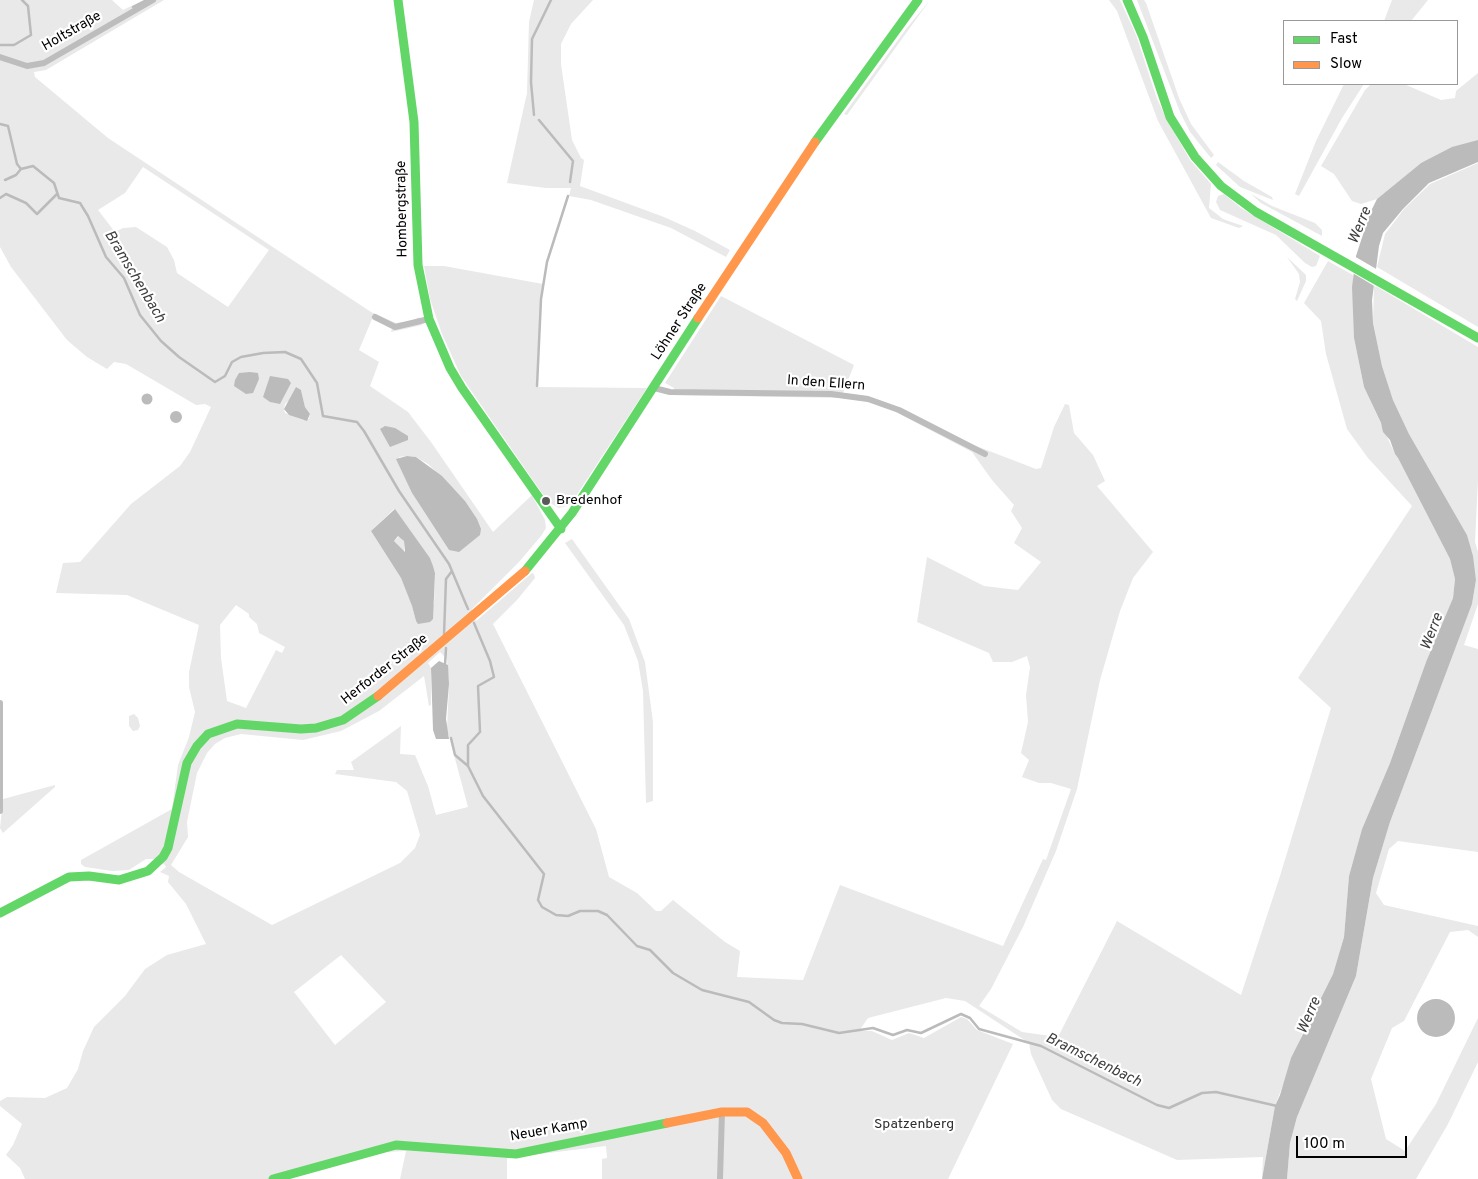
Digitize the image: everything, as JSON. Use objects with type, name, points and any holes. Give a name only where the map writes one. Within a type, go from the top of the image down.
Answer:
[{"type":"street","name":"Holtstraße","points":[[0,57],[27,66],[44,63],[154,0]]},
{"type":"street","name":"Hombergstraße","points":[[398,0],[414,122],[418,265],[429,319],[450,368],[462,388],[561,529]]},
{"type":"street","name":"Löhner Straße","points":[[445,640],[513,582],[561,529],[798,166],[918,0]]},
{"type":"street","points":[[1126,0],[1143,36],[1170,117],[1195,157],[1216,180],[1237,199],[1478,338]]},
{"type":"street","points":[[375,317],[395,327],[429,319]]},
{"type":"street","name":"In den Ellern","points":[[654,388],[670,392],[831,394],[868,399],[899,410],[985,454]]},
{"type":"street","name":"Herforder Straße","points":[[0,913],[58,880],[69,877],[89,876],[119,880],[141,875],[156,865],[163,857],[172,839],[187,763],[197,746],[208,734],[221,728],[238,724],[301,729],[316,728],[343,720],[369,704],[445,640]]},
{"type":"street","points":[[0,702],[0,811]]},
{"type":"street","points":[[720,1179],[722,1112]]},
{"type":"street","name":"Neuer Kamp","points":[[273,1179],[396,1145],[516,1154],[722,1112],[748,1112],[763,1123],[786,1153],[798,1179]]},
{"type":"green space","name":"Spatzenberg","points":[[0,0],[112,0],[123,10],[144,0],[164,0],[46,70],[34,72],[35,77],[108,138],[371,312],[396,323],[413,321],[419,317],[422,325],[391,332],[392,328],[372,319],[359,350],[379,362],[370,386],[408,412],[493,532],[532,495],[545,520],[546,528],[541,536],[519,562],[472,609],[476,621],[532,573],[534,574],[535,578],[517,600],[493,624],[596,829],[609,877],[637,893],[656,911],[661,911],[673,900],[725,942],[740,951],[737,977],[803,980],[840,885],[1003,946],[1043,859],[1046,860],[1071,789],[1051,783],[1039,783],[1022,777],[1029,760],[1021,753],[1028,722],[1026,695],[1030,667],[1027,656],[1012,662],[993,662],[989,653],[917,622],[927,557],[984,586],[1018,590],[1041,562],[1014,543],[1022,528],[1011,511],[1014,505],[992,480],[972,452],[892,410],[872,402],[841,398],[674,395],[674,388],[665,383],[721,296],[854,365],[843,393],[866,396],[971,444],[1036,469],[1041,468],[1054,427],[1065,404],[1069,405],[1074,433],[1093,455],[1105,481],[1097,486],[1153,552],[1133,578],[1120,611],[1100,680],[1077,789],[1056,851],[1023,927],[991,989],[979,1006],[1022,1032],[1058,1037],[1117,921],[1241,995],[1280,876],[1331,708],[1298,678],[1412,506],[1368,458],[1347,429],[1326,354],[1321,321],[1304,303],[1328,261],[1353,275],[1354,338],[1364,387],[1395,454],[1450,559],[1455,579],[1453,598],[1426,662],[1390,763],[1362,829],[1349,876],[1344,937],[1333,974],[1301,1037],[1275,1106],[1262,1179],[1263,1157],[1177,1160],[1061,1109],[1052,1100],[1031,1054],[1029,1043],[965,1001],[946,998],[868,1018],[859,1031],[872,1031],[892,1040],[909,1033],[924,1038],[961,1017],[967,1019],[977,1030],[1013,1044],[948,1179],[602,1179],[602,1159],[607,1158],[606,1146],[507,1158],[507,1179],[400,1179],[406,1151],[386,1152],[288,1179],[25,1179],[20,1168],[6,1155],[13,1145],[22,1124],[0,1106],[0,1101],[7,1097],[45,1098],[67,1088],[78,1069],[83,1051],[94,1027],[125,996],[145,969],[167,955],[206,944],[186,904],[168,882],[169,876],[160,872],[166,867],[164,864],[153,859],[146,859],[129,870],[112,871],[85,867],[81,864],[81,860],[172,809],[178,765],[189,737],[195,712],[189,687],[189,672],[199,625],[127,595],[56,593],[63,563],[80,562],[131,504],[180,466],[190,452],[211,407],[205,404],[196,405],[126,364],[114,362],[107,369],[87,357],[67,340],[11,267],[0,247]],"holes":[[[143,167],[269,250],[228,307],[177,273],[174,260],[167,247],[136,227],[123,228],[115,232],[98,210],[125,193]],[[301,390],[305,407],[310,414],[309,419],[303,420],[285,413],[285,404]],[[399,457],[416,457],[428,464],[465,501],[449,550],[412,493]],[[394,509],[430,558],[435,573],[434,604],[416,621],[401,578],[371,531]],[[236,605],[249,614],[249,617],[257,624],[259,633],[285,647],[282,653],[276,650],[246,708],[227,701],[221,658],[220,625]],[[440,652],[447,659],[449,684],[447,729],[468,807],[436,815],[428,786],[415,755],[400,754],[401,726],[351,762],[354,770],[337,770],[335,774],[396,782],[407,791],[420,835],[415,848],[400,863],[272,925],[179,872],[171,865],[188,837],[187,822],[197,773],[207,753],[215,744],[225,738],[241,734],[303,740],[341,731],[379,711],[424,676],[429,706],[431,705],[431,668],[428,663]],[[341,955],[386,1002],[335,1045],[294,992]]]},
{"type":"green space","points":[[534,0],[593,0],[571,24],[561,44],[561,64],[572,140],[581,158],[584,160],[580,186],[664,217],[695,231],[730,250],[726,257],[671,228],[591,200],[569,196],[571,188],[546,188],[507,183],[527,93],[529,22]]},
{"type":"green space","points":[[930,0],[847,115],[844,114],[906,29]]},
{"type":"green space","points":[[1109,0],[1120,0],[1136,35],[1157,99],[1167,120],[1190,160],[1211,184],[1209,208],[1223,219],[1243,226],[1239,228],[1211,218],[1158,121],[1117,11]]},
{"type":"green space","points":[[1137,0],[1144,0],[1146,3],[1179,98],[1191,124],[1214,155],[1211,158],[1190,132],[1180,112]]},
{"type":"green space","points":[[1392,0],[1428,0],[1412,20],[1384,20]]},
{"type":"green space","points":[[1478,73],[1478,140],[1421,163],[1377,199],[1361,204],[1352,201],[1334,174],[1321,166],[1365,90],[1370,85],[1406,85],[1441,100],[1455,98],[1456,91]]},
{"type":"green space","points":[[1344,85],[1363,85],[1342,118],[1299,196],[1295,194],[1316,141]]},
{"type":"green space","points":[[1218,162],[1244,181],[1272,197],[1273,200],[1240,187],[1216,165]]},
{"type":"green space","points":[[1478,163],[1478,327],[1377,267],[1385,234],[1404,209],[1430,184]]},
{"type":"green space","points":[[1224,194],[1241,208],[1320,256],[1316,266],[1312,267],[1305,263],[1276,235],[1220,210],[1216,202],[1218,196]]},
{"type":"green space","points":[[1251,194],[1272,206],[1315,223],[1322,230],[1322,236],[1261,203]]},
{"type":"green space","points":[[1287,257],[1306,275],[1306,281],[1297,301],[1295,299],[1300,282],[1299,274]]},
{"type":"green space","points":[[424,266],[444,266],[543,284],[536,387],[647,388],[570,505],[559,508],[548,502],[461,376],[442,334],[430,299]]},
{"type":"green space","points":[[1374,285],[1478,347],[1478,480],[1475,542],[1478,552],[1478,604],[1464,645],[1478,649],[1478,852],[1398,841],[1389,849],[1376,893],[1384,905],[1478,926],[1478,937],[1468,930],[1450,932],[1404,1021],[1392,1028],[1371,1079],[1386,1139],[1405,1151],[1436,1104],[1478,1018],[1478,1062],[1448,1124],[1416,1179],[1287,1179],[1290,1143],[1297,1117],[1356,976],[1373,878],[1390,822],[1472,604],[1476,580],[1467,535],[1409,434],[1393,400],[1382,366],[1373,323]]},
{"type":"green space","points":[[399,536],[404,541],[404,552],[394,541]]},
{"type":"green space","points":[[572,539],[629,619],[645,662],[653,722],[653,801],[646,803],[643,691],[638,661],[624,625],[565,543]]},
{"type":"green space","points":[[134,714],[138,718],[140,726],[138,730],[133,731],[129,726],[129,716]]},
{"type":"green space","points":[[55,785],[3,833],[0,828],[3,799]]},
{"type":"shaded area","points":[[1478,140],[1478,162],[1429,183],[1403,209],[1383,233],[1379,246],[1372,300],[1373,323],[1382,366],[1393,400],[1409,434],[1467,535],[1473,556],[1476,580],[1472,604],[1390,822],[1373,878],[1356,976],[1297,1117],[1290,1143],[1287,1179],[1262,1179],[1275,1106],[1291,1058],[1333,974],[1344,937],[1349,876],[1362,829],[1390,763],[1426,662],[1453,598],[1455,579],[1450,559],[1395,454],[1390,440],[1383,432],[1381,423],[1364,387],[1354,338],[1352,287],[1356,256],[1370,213],[1377,199],[1421,163],[1452,147]]},
{"type":"shaded area","points":[[239,373],[258,373],[259,379],[253,393],[246,394],[234,386],[235,380]]},
{"type":"shaded area","points":[[270,376],[288,379],[291,383],[280,404],[270,402],[263,397]]},
{"type":"shaded area","points":[[296,387],[301,390],[305,407],[310,414],[307,421],[289,415],[284,409]]},
{"type":"shaded area","points":[[147,393],[153,399],[147,405],[141,399]]},
{"type":"shaded area","points":[[176,411],[182,417],[176,423],[170,417]]},
{"type":"shaded area","points":[[385,426],[395,428],[408,436],[408,440],[390,447],[380,429]]},
{"type":"shaded area","points":[[407,456],[416,457],[442,476],[465,501],[477,519],[481,529],[480,535],[459,552],[449,550],[412,493],[396,459]]},
{"type":"shaded area","points":[[395,509],[430,558],[435,573],[433,619],[430,622],[418,624],[416,621],[401,578],[371,531]],"holes":[[[398,536],[404,541],[405,552],[394,541]]]},
{"type":"shaded area","points":[[439,661],[448,665],[449,684],[446,719],[449,739],[436,739],[433,730],[431,668]]},
{"type":"shaded area","points":[[1436,999],[1449,1005],[1455,1018],[1449,1031],[1436,1037],[1423,1031],[1417,1018],[1423,1005]]},
{"type":"pier","points":[[1354,256],[1378,270],[1376,287],[1351,272]]},
{"type":"waterway","name":"Bramschenbach","points":[[0,45],[14,45],[31,35],[28,6],[22,0]]},
{"type":"waterway","points":[[133,7],[147,0]]},
{"type":"waterway","points":[[534,115],[531,82],[532,39],[551,0]]},
{"type":"waterway","points":[[539,120],[573,161],[570,182]]},
{"type":"waterway","name":"Bramschenbach","points":[[0,124],[8,126],[17,164],[21,169],[33,166],[54,183],[59,198],[80,203],[88,216],[106,257],[124,278],[140,315],[161,341],[179,357],[215,382],[225,376],[232,362],[241,357],[285,352],[301,359],[317,383],[323,416],[357,422],[364,431],[399,491],[449,564],[468,609]]},
{"type":"waterway","points":[[5,180],[16,175],[21,169]]},
{"type":"waterway","points":[[0,198],[6,194],[26,203],[37,214],[57,194]]},
{"type":"waterway","points":[[537,386],[541,299],[547,262],[568,196]]},
{"type":"waterway","points":[[444,635],[446,579],[452,571]]},
{"type":"waterway","name":"Bramschenbach","points":[[474,623],[490,661],[494,677],[478,686],[480,732],[468,745],[468,766],[483,796],[544,874],[538,900],[542,907],[556,915],[568,916],[580,911],[598,911],[607,915],[637,946],[650,950],[673,973],[702,990],[749,1002],[774,1020],[782,1023],[802,1024],[839,1033],[873,1028],[893,1035],[907,1030],[921,1033],[961,1014],[970,1018],[979,1029],[1041,1046],[1157,1105],[1169,1108],[1202,1093],[1216,1092],[1277,1106]]},
{"type":"waterway","points":[[445,665],[446,648]]},
{"type":"waterway","points":[[451,738],[455,755],[468,766]]},
{"type":"traffic: fast","points":[[398,0],[414,122],[418,265],[429,319],[450,368],[462,388],[561,529]]},
{"type":"traffic: fast","points":[[815,142],[918,0]]},
{"type":"traffic: fast","points":[[1127,0],[1143,37],[1170,117],[1195,157],[1221,186],[1256,212],[1478,338]]},
{"type":"traffic: fast","points":[[525,571],[572,513],[698,318]]},
{"type":"traffic: fast","points":[[0,913],[69,877],[89,876],[119,880],[148,871],[163,857],[168,848],[187,763],[197,746],[208,734],[237,724],[301,729],[316,728],[343,720],[378,696]]},
{"type":"traffic: fast","points":[[273,1179],[396,1145],[516,1154],[667,1123]]},
{"type":"traffic: slow","points":[[698,318],[815,142]]},
{"type":"traffic: slow","points":[[378,696],[525,571]]},
{"type":"traffic: slow","points":[[667,1123],[722,1112],[747,1112],[763,1123],[786,1153],[798,1179]]},
{"type":"place","name":"Bredenhof","points":[[546,501]]},
{"type":"water label","name":"Werre","points":[[1361,226]]},
{"type":"water label","name":"Werre","points":[[1433,632]]},
{"type":"water label","name":"Werre","points":[[1310,1016]]}]
